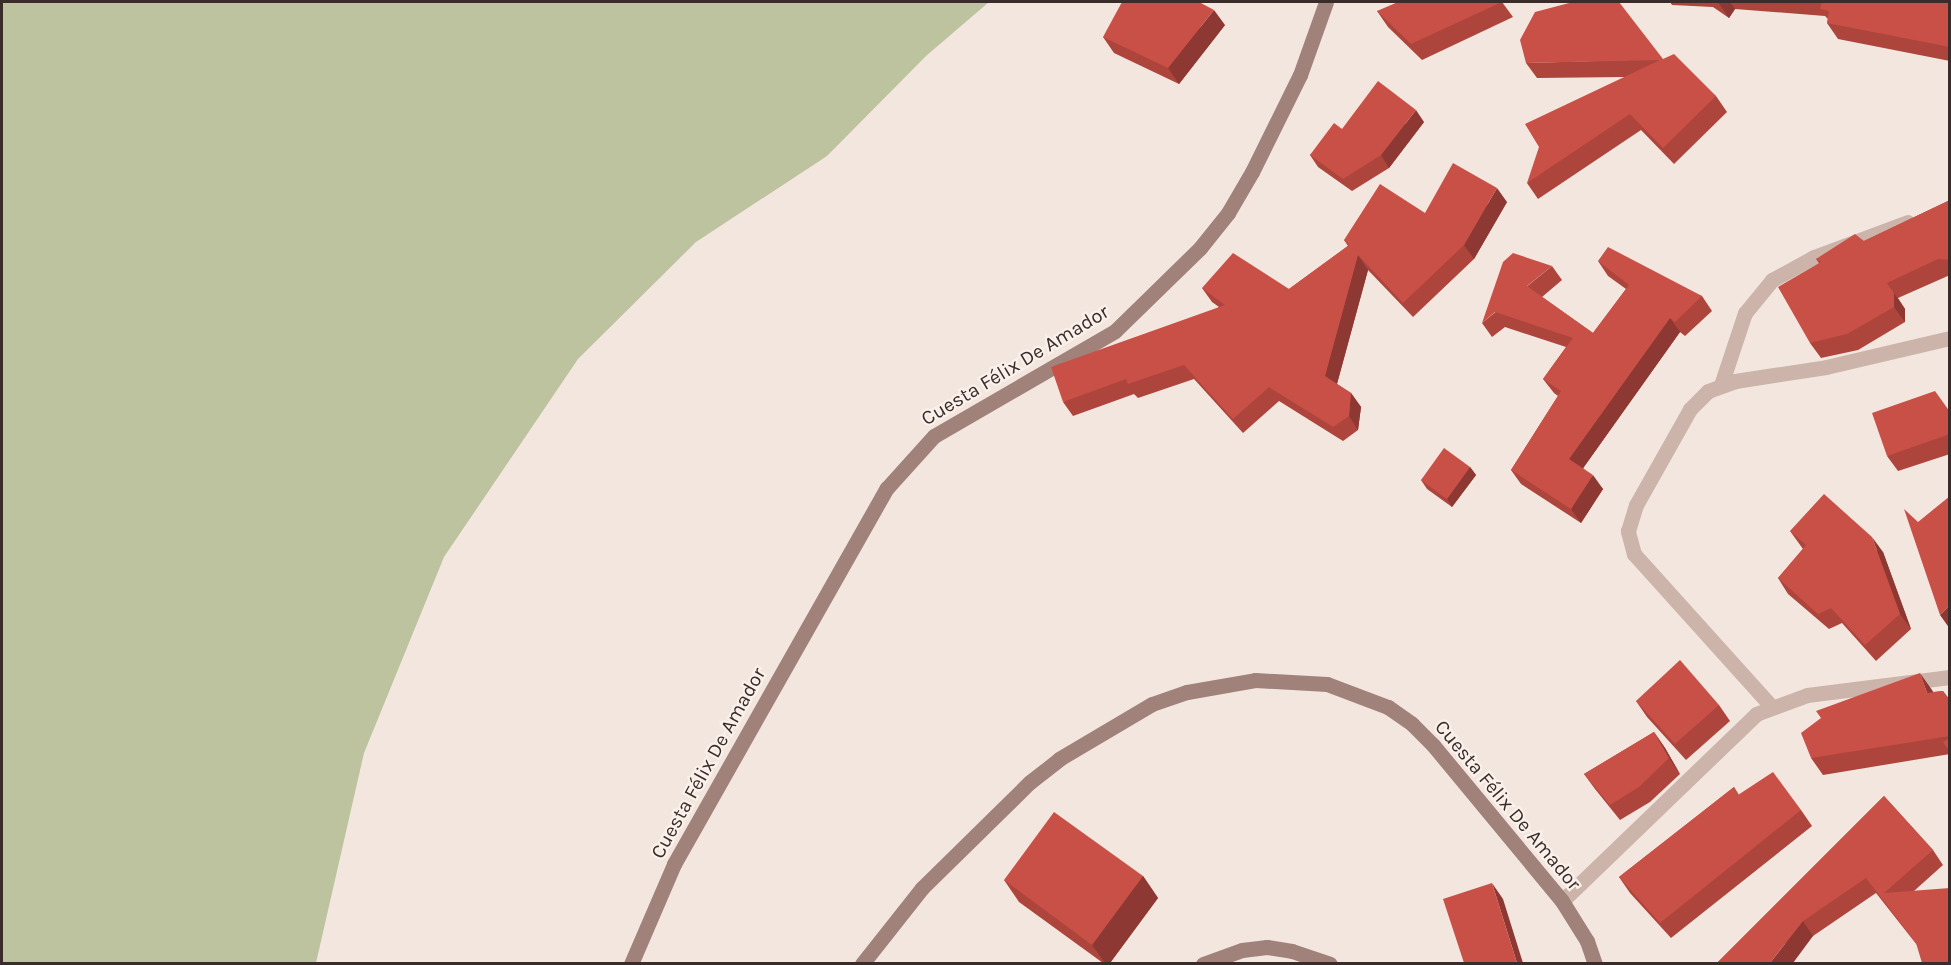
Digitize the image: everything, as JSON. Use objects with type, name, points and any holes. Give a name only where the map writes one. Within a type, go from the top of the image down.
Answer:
[{"type":"street","name":"Cuesta Félix De Amador","points":[[631,963],[674,864],[901,469],[952,425],[1115,331],[1200,248],[1228,213],[1251,172],[1300,75],[1326,2]]},
{"type":"street","name":"Cuesta Félix De Amador","points":[[862,963],[922,888],[1059,759],[1152,704],[1198,689],[1255,680],[1327,684],[1388,707],[1433,745],[1562,900],[1587,942],[1595,963]]},
{"type":"street","points":[[1203,963],[1242,950],[1268,948],[1292,951],[1330,963]]},
{"type":"lane","points":[[1721,385],[1745,313],[1772,280],[1814,257],[1918,218]]},
{"type":"lane","points":[[1771,706],[1641,564],[1629,543],[1629,524],[1636,505],[1690,409],[1698,399],[1721,385],[1826,367],[1950,338]]},
{"type":"lane","points":[[1562,900],[1742,726],[1771,706],[1807,695],[1950,677]]},
{"type":"green space","points":[[2,2],[989,2],[926,56],[827,156],[696,242],[578,359],[444,557],[364,753],[316,963],[2,963]]},
{"type":"building","points":[[1122,2],[1199,2],[1214,10],[1168,68],[1103,37]]},
{"type":"building","points":[[1398,2],[1502,2],[1411,44],[1377,11]]},
{"type":"building","points":[[1573,2],[1619,2],[1663,59],[1674,54],[1716,96],[1663,148],[1630,114],[1527,183],[1539,147],[1525,124],[1660,60],[1526,63],[1520,40],[1535,12]]},
{"type":"building","points":[[1822,2],[1950,2],[1950,47],[1827,23],[1829,11],[1820,9]]},
{"type":"building","points":[[1378,81],[1416,110],[1381,155],[1343,179],[1310,155],[1334,123],[1342,129]]},
{"type":"building","points":[[1453,163],[1497,188],[1464,245],[1403,303],[1358,255],[1325,376],[1351,393],[1349,416],[1333,427],[1269,387],[1233,419],[1184,365],[1128,384],[1126,379],[1063,402],[1051,367],[1225,305],[1202,288],[1233,253],[1289,289],[1349,245],[1344,240],[1380,184],[1425,213]]},
{"type":"building","points":[[1950,200],[1950,260],[1938,259],[1887,283],[1894,293],[1894,307],[1847,334],[1810,343],[1778,287],[1821,262],[1816,259],[1855,234],[1864,241]]},
{"type":"building","points":[[1608,247],[1702,296],[1675,322],[1670,318],[1569,459],[1593,475],[1571,509],[1511,470],[1561,391],[1543,379],[1573,338],[1495,312],[1482,323],[1503,262],[1513,253],[1552,266],[1527,286],[1593,333],[1629,285],[1598,261]]},
{"type":"building","points":[[1935,391],[1950,412],[1950,434],[1887,456],[1872,413]]},
{"type":"building","points":[[1444,448],[1470,467],[1447,499],[1421,480]]},
{"type":"building","points":[[1824,494],[1872,537],[1900,614],[1865,645],[1831,608],[1818,614],[1778,578],[1806,545],[1790,531]]},
{"type":"building","points":[[1950,496],[1950,605],[1940,615],[1904,509],[1918,522]]},
{"type":"building","points":[[1680,660],[1719,705],[1675,744],[1636,701]]},
{"type":"building","points":[[1920,673],[1927,693],[1943,691],[1950,702],[1950,736],[1811,758],[1801,733],[1821,718],[1816,711]]},
{"type":"building","points":[[1654,732],[1669,758],[1639,787],[1610,805],[1584,774]]},
{"type":"building","points":[[1950,738],[1950,752],[1943,742]]},
{"type":"building","points":[[1773,772],[1801,810],[1660,923],[1619,877],[1734,787],[1738,795]]},
{"type":"building","points":[[1884,796],[1933,850],[1884,893],[1950,888],[1950,963],[1922,963],[1916,943],[1866,878],[1803,921],[1770,963],[1717,963]]},
{"type":"building","points":[[1054,812],[1143,876],[1092,945],[1004,880]]},
{"type":"building","points":[[1492,883],[1517,963],[1464,963],[1443,899]]}]
